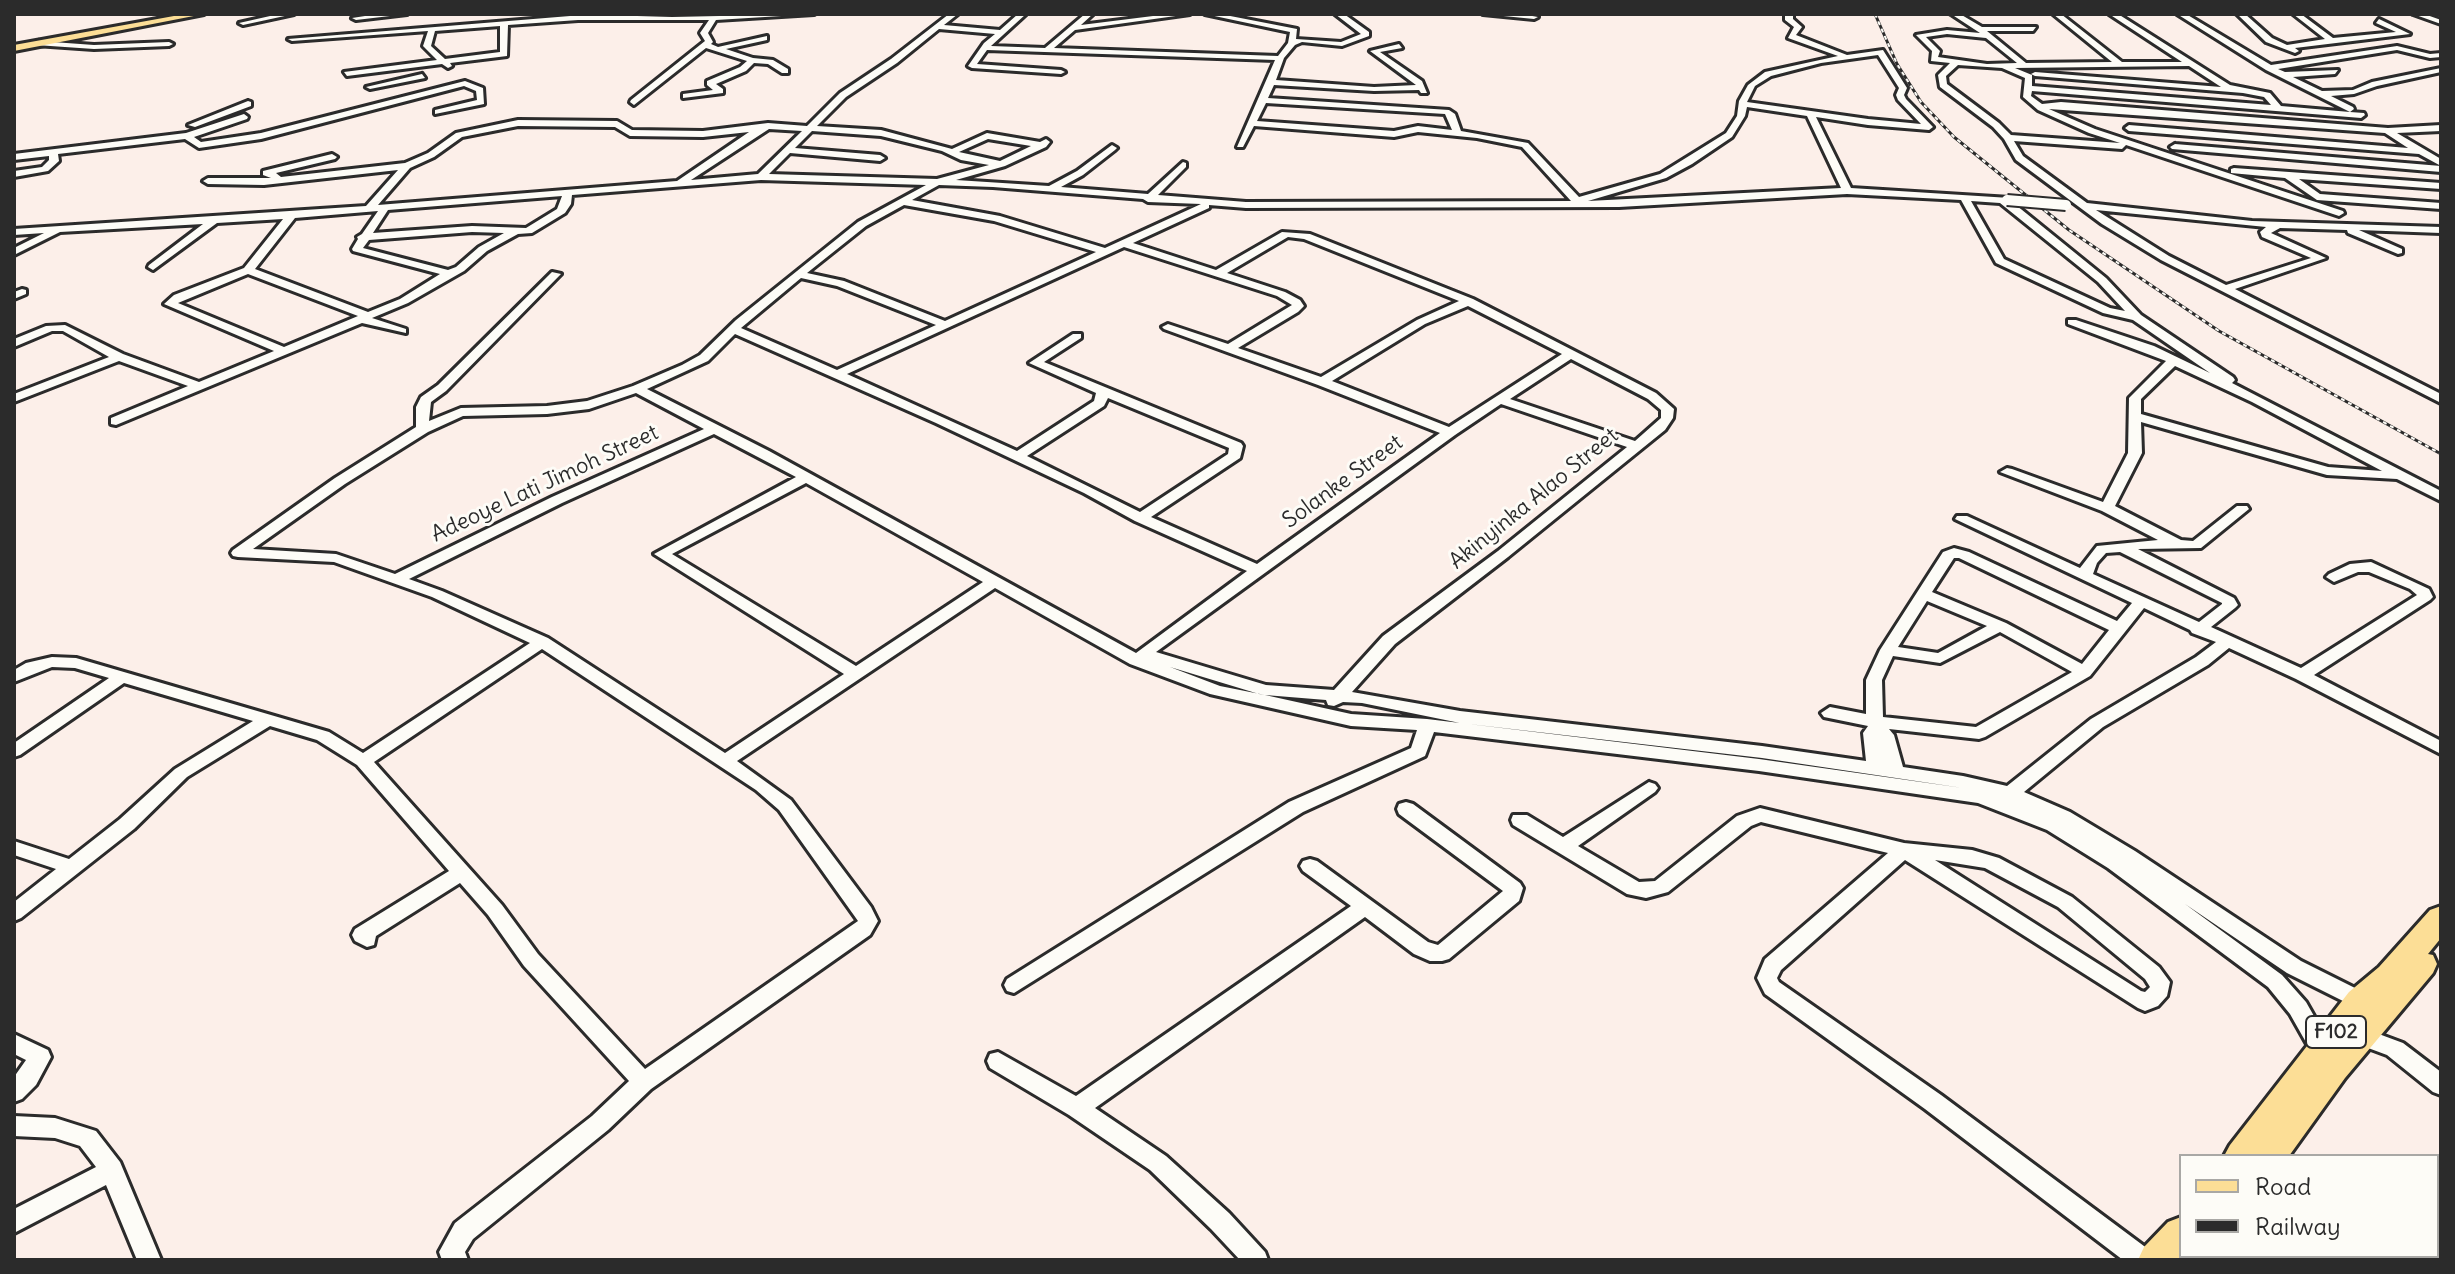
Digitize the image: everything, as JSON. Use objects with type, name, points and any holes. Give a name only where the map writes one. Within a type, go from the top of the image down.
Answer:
[{"type":"highway","name":"F102","points":[[2270,1154],[2327,1059],[2360,1036],[2372,1005],[2390,976],[2441,918]]},
{"type":"highway","name":"F102","points":[[2244,1154],[2372,1005],[2441,942]]},
{"type":"highway","points":[[2157,1260],[2179,1236]]},
{"type":"main road","points":[[14,47],[200,14]]},
{"type":"main road","points":[[14,47],[188,15]]},
{"type":"street","points":[[243,23],[290,14]]},
{"type":"street","points":[[356,18],[403,14]]},
{"type":"street","points":[[292,39],[504,25],[573,16],[810,14]]},
{"type":"street","points":[[761,177],[843,95],[954,14]]},
{"type":"street","points":[[1022,14],[1001,32],[972,66],[1061,72]]},
{"type":"street","points":[[1046,51],[1089,14]]},
{"type":"street","points":[[1073,28],[1186,14]]},
{"type":"street","points":[[1209,14],[1294,31],[1292,43],[1280,58],[1240,145]]},
{"type":"street","points":[[1292,43],[1301,40],[1342,44],[1366,34],[1339,14]]},
{"type":"street","points":[[1487,14],[1534,17]]},
{"type":"street","points":[[1789,14],[1789,20],[1798,27],[1791,36],[1846,56]]},
{"type":"street","points":[[1955,14],[1980,29],[2023,69],[2029,77],[2027,97],[2040,107],[2092,131],[2339,213]]},
{"type":"street","points":[[2057,14],[2119,64]]},
{"type":"street","points":[[2113,14],[2188,64],[2227,87],[2240,91]]},
{"type":"street","points":[[2181,14],[2281,75],[2361,115],[2441,163]]},
{"type":"street","points":[[2241,14],[2269,40],[2318,61],[2335,72],[2281,75]]},
{"type":"street","points":[[2297,14],[2330,40]]},
{"type":"street","points":[[2417,14],[2441,22]]},
{"type":"street","points":[[355,34],[361,28],[387,17]]},
{"type":"street","points":[[634,102],[705,45],[709,40],[704,33],[712,17]]},
{"type":"street","points":[[2287,47],[2406,34],[2379,21]]},
{"type":"street","points":[[347,74],[472,60],[505,53],[504,25]]},
{"type":"street","points":[[938,27],[1001,32]]},
{"type":"street","points":[[370,87],[455,70],[440,62],[427,46],[432,29]]},
{"type":"street","points":[[1980,29],[2033,29]]},
{"type":"street","points":[[1988,36],[1947,32],[1920,35],[1936,51],[1934,59],[2240,91],[2267,95],[2278,108]]},
{"type":"street","points":[[716,49],[764,38]]},
{"type":"street","points":[[39,43],[94,47],[169,44]]},
{"type":"street","points":[[705,45],[752,60],[770,62],[785,71]]},
{"type":"street","points":[[1399,46],[1374,51],[1422,87],[1433,110]]},
{"type":"street","points":[[986,48],[1280,58]]},
{"type":"street","points":[[2269,68],[2397,48],[2430,56],[2441,55]]},
{"type":"street","points":[[1574,204],[1663,176],[1689,162],[1729,135],[1741,116],[1743,104],[1752,85],[1768,74],[1846,56],[1880,52],[1903,88],[1900,95],[1902,100],[1929,127],[1916,128],[1743,104]]},
{"type":"street","points":[[686,96],[720,91],[710,83],[743,69],[752,60]]},
{"type":"street","points":[[1956,62],[1942,75],[1943,85],[2008,138],[2019,158],[2089,206],[2106,222],[2154,252],[2441,399]]},
{"type":"street","points":[[2023,69],[2188,64]]},
{"type":"street","points":[[2316,94],[2354,92],[2375,84],[2441,70]]},
{"type":"street","points":[[187,136],[194,144],[205,144],[275,133],[314,118],[464,78],[480,90],[482,101],[438,112]]},
{"type":"street","points":[[1271,82],[1374,89],[1422,87]]},
{"type":"street","points":[[2028,88],[2361,115]]},
{"type":"street","points":[[1263,100],[1433,110],[1449,113],[1457,133]]},
{"type":"street","points":[[2181,101],[2188,116]]},
{"type":"street","points":[[161,138],[173,130],[248,104]]},
{"type":"street","points":[[2040,107],[2061,105],[2388,131],[2441,128]]},
{"type":"street","points":[[1811,115],[1847,191]]},
{"type":"street","points":[[14,157],[187,136],[244,117]]},
{"type":"street","points":[[208,181],[285,181],[391,174],[425,158],[459,135],[518,123],[617,124],[630,133],[703,134],[812,127],[881,133],[954,151],[964,158],[1002,164]]},
{"type":"street","points":[[1251,123],[1343,132],[1401,134],[1418,129],[1529,147],[1574,204]]},
{"type":"street","points":[[679,184],[762,128]]},
{"type":"street","points":[[2129,128],[2421,151]]},
{"type":"street","points":[[456,1260],[451,1252],[464,1231],[600,1123],[643,1082],[846,943],[868,921],[808,833],[785,805],[762,786],[542,642],[451,601],[336,558],[238,553],[340,481],[423,429],[461,412],[564,409],[637,389],[704,358],[734,329],[862,224],[938,182],[1002,164],[1044,144],[987,136],[954,151]]},
{"type":"street","points":[[2225,136],[2248,154]]},
{"type":"street","points":[[2008,138],[2150,149]]},
{"type":"street","points":[[2175,147],[2441,169]]},
{"type":"street","points":[[1049,190],[1080,173],[1112,148]]},
{"type":"street","points":[[790,150],[880,158]]},
{"type":"street","points":[[14,174],[45,169],[54,161],[53,151]]},
{"type":"street","points":[[285,181],[266,173],[332,157]]},
{"type":"street","points":[[2378,164],[2399,183]]},
{"type":"street","points":[[1148,199],[1183,165]]},
{"type":"street","points":[[2234,171],[2441,186]]},
{"type":"street","points":[[369,209],[391,174]]},
{"type":"street","points":[[2288,175],[2317,197]]},
{"type":"street","points":[[14,232],[291,216],[761,177],[938,182],[1209,204],[1574,204],[1713,201],[1847,191],[2089,206],[2278,225],[2441,230]]},
{"type":"street","points":[[362,237],[472,229],[528,231],[549,220],[566,204],[567,193]]},
{"type":"street","points":[[1964,197],[2000,261],[2107,311],[2137,317]]},
{"type":"street","points":[[2370,228],[2321,206],[2312,197],[2441,206]]},
{"type":"street","points":[[2004,200],[2102,280],[2137,317],[2256,399]]},
{"type":"street","points":[[906,202],[996,218],[1103,251]]},
{"type":"street","points":[[836,375],[1209,204]]},
{"type":"street","points":[[385,208],[362,237],[357,249],[449,273]]},
{"type":"street","points":[[284,351],[170,304],[178,297],[248,270],[291,216]]},
{"type":"street","points":[[153,267],[215,220]]},
{"type":"street","points":[[2227,288],[2321,258],[2266,235],[2265,232],[2278,225]]},
{"type":"street","points":[[14,252],[64,227]]},
{"type":"street","points":[[2342,227],[2398,251]]},
{"type":"street","points":[[116,421],[417,295],[460,269],[483,249],[514,232]]},
{"type":"street","points":[[1217,274],[1286,234],[1297,234],[1428,281],[1572,353]]},
{"type":"street","points":[[1122,243],[1281,294],[1298,306],[1228,349]]},
{"type":"street","points":[[248,270],[402,331]]},
{"type":"street","points":[[423,429],[422,407],[425,400],[442,388],[556,274]]},
{"type":"street","points":[[800,275],[840,283],[944,324]]},
{"type":"street","points":[[1322,382],[1421,322],[1469,301]]},
{"type":"street","points":[[2072,322],[2150,349],[2256,399],[2306,423],[2396,476],[2441,497]]},
{"type":"street","points":[[1168,327],[1450,432]]},
{"type":"street","points":[[14,343],[50,328],[65,328],[119,357],[199,386]]},
{"type":"street","points":[[734,329],[1257,570]]},
{"type":"street","points":[[1077,336],[1035,363],[1236,446],[1235,455],[1225,463],[1140,518]]},
{"type":"street","name":"Solanke Street","points":[[1144,653],[1450,432],[1572,353]]},
{"type":"street","name":"Akinyinka Alao Street","points":[[1340,696],[1389,640],[1503,554],[1660,427],[1667,418],[1668,409],[1652,396],[1572,353]]},
{"type":"street","points":[[14,398],[119,357]]},
{"type":"street","points":[[2107,508],[2135,453],[2135,398],[2172,362]]},
{"type":"street","points":[[637,389],[806,477],[1136,660],[1180,678],[1216,690],[1334,717],[1427,725],[1759,765],[1979,797],[2054,825],[2228,935],[2372,1005]]},
{"type":"street","points":[[1016,457],[1100,403],[1103,392]]},
{"type":"street","points":[[1501,400],[1635,445]]},
{"type":"street","points":[[2135,416],[2327,471],[2396,476]]},
{"type":"street","name":"Adeoye Lati Jimoh Street","points":[[395,580],[557,500],[714,429]]},
{"type":"street","points":[[2007,472],[2107,508],[2179,545]]},
{"type":"street","points":[[806,477],[661,554],[856,674]]},
{"type":"street","points":[[2085,576],[2095,555],[2102,549],[2196,545],[2242,509]]},
{"type":"street","points":[[1962,519],[2198,630],[2302,675],[2441,748]]},
{"type":"street","points":[[2120,546],[2229,601],[2230,605],[2198,630]]},
{"type":"street","points":[[1895,771],[1885,735],[1877,725],[1873,707],[1874,680],[1888,650],[1948,555],[1954,552],[2119,628]]},
{"type":"street","points":[[2302,675],[2425,597],[2424,592],[2415,586],[2363,566],[2334,577]]},
{"type":"street","points":[[724,762],[995,581]]},
{"type":"street","points":[[1922,593],[2000,626],[2084,672]]},
{"type":"street","points":[[1830,713],[1877,725],[1979,733],[2084,672],[2141,602]]},
{"type":"street","points":[[1888,650],[1940,658],[2000,626]]},
{"type":"street","points":[[1094,635],[1265,690],[1374,700],[1460,717],[1876,768],[2010,793],[2063,817],[2128,856],[2228,935],[2298,1008],[2327,1059]]},
{"type":"street","points":[[363,761],[542,642]]},
{"type":"street","points":[[2010,793],[2097,723],[2148,690],[2202,661],[2226,642]]},
{"type":"street","points":[[14,677],[32,667],[52,662],[76,663],[323,736],[363,761],[407,807],[495,910],[531,960],[643,1082]]},
{"type":"street","points":[[14,751],[123,676]]},
{"type":"street","points":[[1334,717],[1332,705],[1340,696]]},
{"type":"street","points":[[1368,721],[1374,711],[1374,700]]},
{"type":"street","points":[[14,913],[127,824],[181,773],[268,720]]},
{"type":"street","points":[[1014,985],[1296,807],[1419,752],[1427,725]]},
{"type":"street","points":[[1876,768],[1872,733],[1877,725]]},
{"type":"street","points":[[1563,847],[1649,788]]},
{"type":"street","points":[[1310,866],[1421,948],[1430,953],[1442,953],[1512,896],[1513,888],[1406,809]]},
{"type":"street","points":[[1520,820],[1634,889],[1646,891],[1661,887],[1744,821],[1760,815],[1904,850],[1982,860],[2065,902],[2138,959],[2160,982],[2160,990],[2145,1002],[2134,997],[1904,850]]},
{"type":"street","points":[[14,848],[72,867]]},
{"type":"street","points":[[1904,850],[1772,965],[1767,978],[1772,988],[1933,1102],[2143,1260]]},
{"type":"street","points":[[367,939],[362,935],[461,873]]},
{"type":"street","points":[[1077,1108],[1366,906]]},
{"type":"street","points":[[2275,981],[2294,967]]},
{"type":"street","points":[[2360,1036],[2395,1049],[2441,1085]]},
{"type":"street","points":[[14,1043],[40,1057],[28,1078],[14,1092]]},
{"type":"street","points":[[998,1061],[1077,1108],[1158,1163],[1256,1260]]},
{"type":"street","points":[[14,1126],[55,1128],[88,1138],[112,1170],[149,1260]]},
{"type":"street","points":[[14,1222],[112,1170]]},
{"type":"railway","points":[[1875,14],[1897,64],[1921,102],[1954,137],[2069,230],[2219,331],[2441,454]]}]
